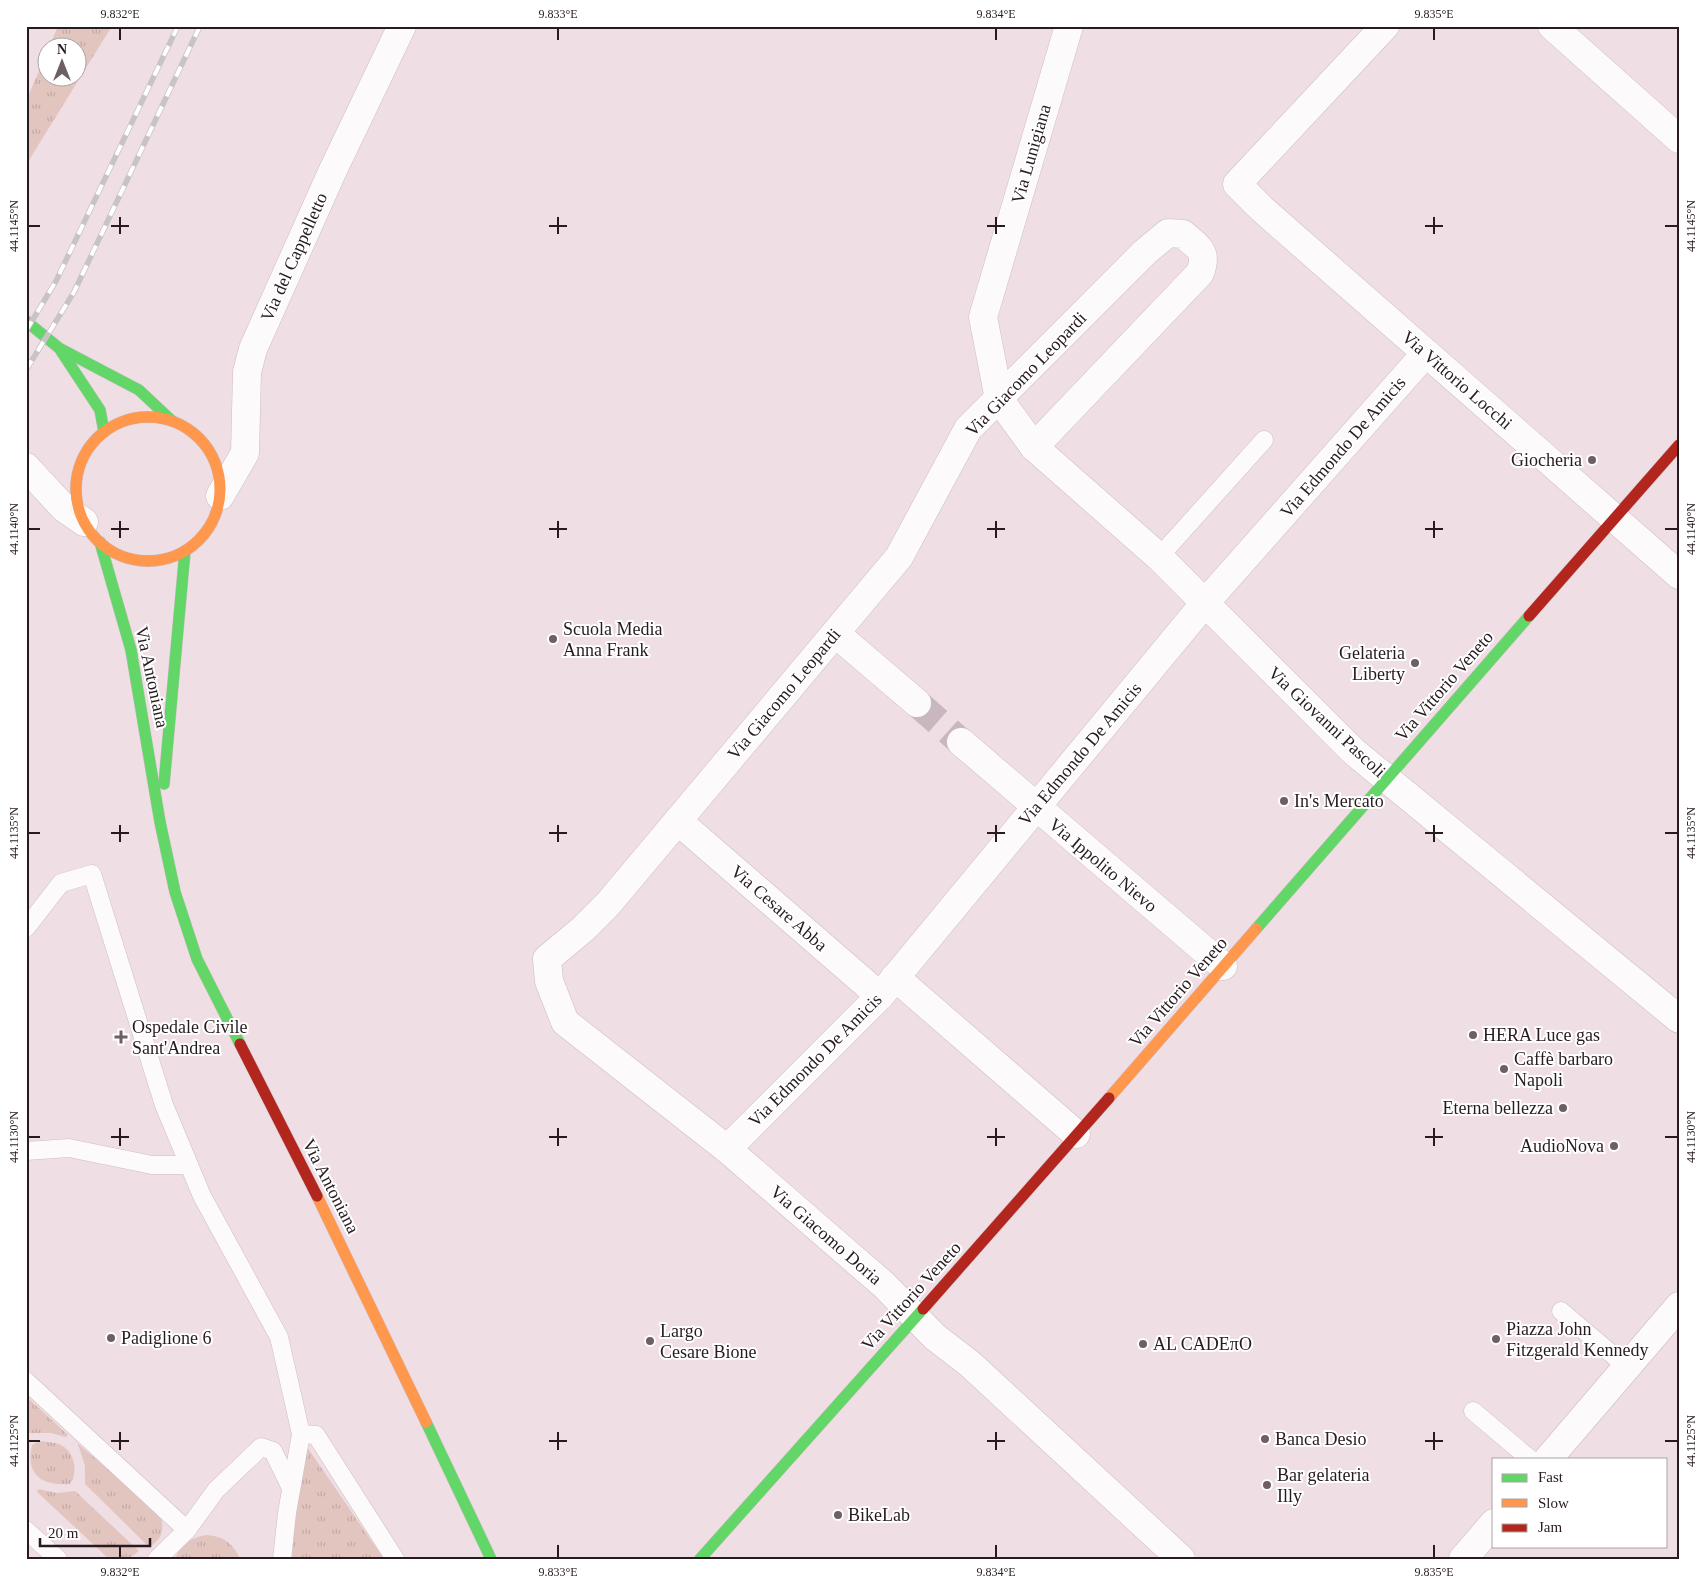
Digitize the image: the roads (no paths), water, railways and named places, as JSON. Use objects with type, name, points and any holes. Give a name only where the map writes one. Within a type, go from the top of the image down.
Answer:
[{"type":"street","name":"Via del Cappelletto","points":[[220,496],[245,453],[247,372],[253,349],[333,170],[402,26]]},
{"type":"street","name":"Via Lunigiana","points":[[999,399],[983,317],[1069,26]]},
{"type":"street","name":"Via Vittorio Locchi","points":[[1385,26],[1237,184],[1262,209],[1679,575]]},
{"type":"street","points":[[1552,26],[1679,139]]},
{"type":"street","name":"Via Giacomo Leopardi","points":[[583,929],[678,821],[899,557],[968,429],[1145,252],[1168,233],[1183,234],[1199,248],[1205,260],[1200,273],[1034,447]]},
{"type":"street","points":[[26,321],[59,348],[139,390],[172,421],[193,432],[209,450],[219,472],[220,496],[215,517],[202,536],[185,551],[164,559],[141,560],[119,554],[64,508],[26,467]]},
{"type":"street","points":[[59,348],[100,410],[104,432]]},
{"type":"street","name":"Via Edmondo De Amicis","points":[[727,1149],[888,986],[1204,604],[1426,353]]},
{"type":"street","name":"Via Giovanni Pascoli","points":[[999,399],[1034,447],[1159,557],[1353,751],[1387,777],[1679,1019]]},
{"type":"street","points":[[92,532],[77,498],[78,473],[87,450],[104,432],[125,421],[148,416],[172,421]]},
{"type":"street","name":"Via Vittorio Veneto","points":[[700,1559],[1076,1134],[1679,445]]},
{"type":"street","name":"Via Antoniana","points":[[92,532],[131,650],[160,822],[175,892],[197,958],[357,1276],[491,1559]]},
{"type":"street","name":"Via Antoniana","points":[[160,822],[185,551]]},
{"type":"street","points":[[835,633],[917,703]]},
{"type":"street","name":"Via Ippolito Nievo","points":[[961,742],[1035,808],[1223,966]]},
{"type":"street","name":"Via Cesare Abba","points":[[678,821],[1076,1134]]},
{"type":"street","name":"Via Giacomo Doria","points":[[583,929],[547,958],[549,981],[565,1022],[727,1149],[884,1285],[935,1337],[970,1364],[1181,1559]]},
{"type":"street","points":[[1549,1458],[1679,1306]]},
{"type":"street","points":[[1463,1559],[1492,1525]]},
{"type":"lane","points":[[1159,557],[1264,440]]},
{"type":"lane","points":[[26,928],[62,883],[92,874],[164,1105],[202,1196],[279,1337],[301,1434],[291,1488],[282,1559]]},
{"type":"lane","points":[[26,1151],[69,1148],[152,1165],[189,1165]]},
{"type":"lane","points":[[1561,1311],[1627,1367]]},
{"type":"lane","points":[[26,1381],[187,1530]]},
{"type":"lane","points":[[1473,1411],[1529,1458]]},
{"type":"lane","points":[[301,1434],[316,1435],[396,1559]]},
{"type":"lane","points":[[157,1559],[187,1530],[216,1490],[261,1447],[272,1451],[291,1488]]},
{"type":"lane","points":[[26,1530],[58,1559]]},
{"type":"tunnel","points":[[917,703],[961,742]]},
{"type":"railway","points":[[26,331],[56,281],[178,26]]},
{"type":"railway","points":[[26,370],[74,292],[200,26]]},
{"type":"place","name":"Giocheria","points":[[1592,460]]},
{"type":"place","name":"Scuola Media Anna Frank","points":[[553,639]]},
{"type":"place","name":"Gelateria Liberty","points":[[1415,663]]},
{"type":"place","name":"In's Mercato","points":[[1284,801]]},
{"type":"place","name":"HERA Luce gas","points":[[1473,1035]]},
{"type":"place","name":"Ospedale Civile Sant'Andrea","points":[[121,1037]]},
{"type":"place","name":"Caffè barbaro Napoli","points":[[1504,1069]]},
{"type":"place","name":"Eterna bellezza","points":[[1563,1108]]},
{"type":"place","name":"AudioNova","points":[[1614,1146]]},
{"type":"place","name":"Padiglione 6","points":[[111,1338]]},
{"type":"place","name":"Piazza John Fitzgerald Kennedy","points":[[1496,1339]]},
{"type":"place","name":"Largo Cesare Bione","points":[[650,1341]]},
{"type":"place","name":"AL CADEπO","points":[[1143,1344]]},
{"type":"place","name":"Banca Desio","points":[[1265,1439]]},
{"type":"place","name":"Bar gelateria Illy","points":[[1267,1485]]},
{"type":"place","name":"BikeLab","points":[[838,1515]]}]
